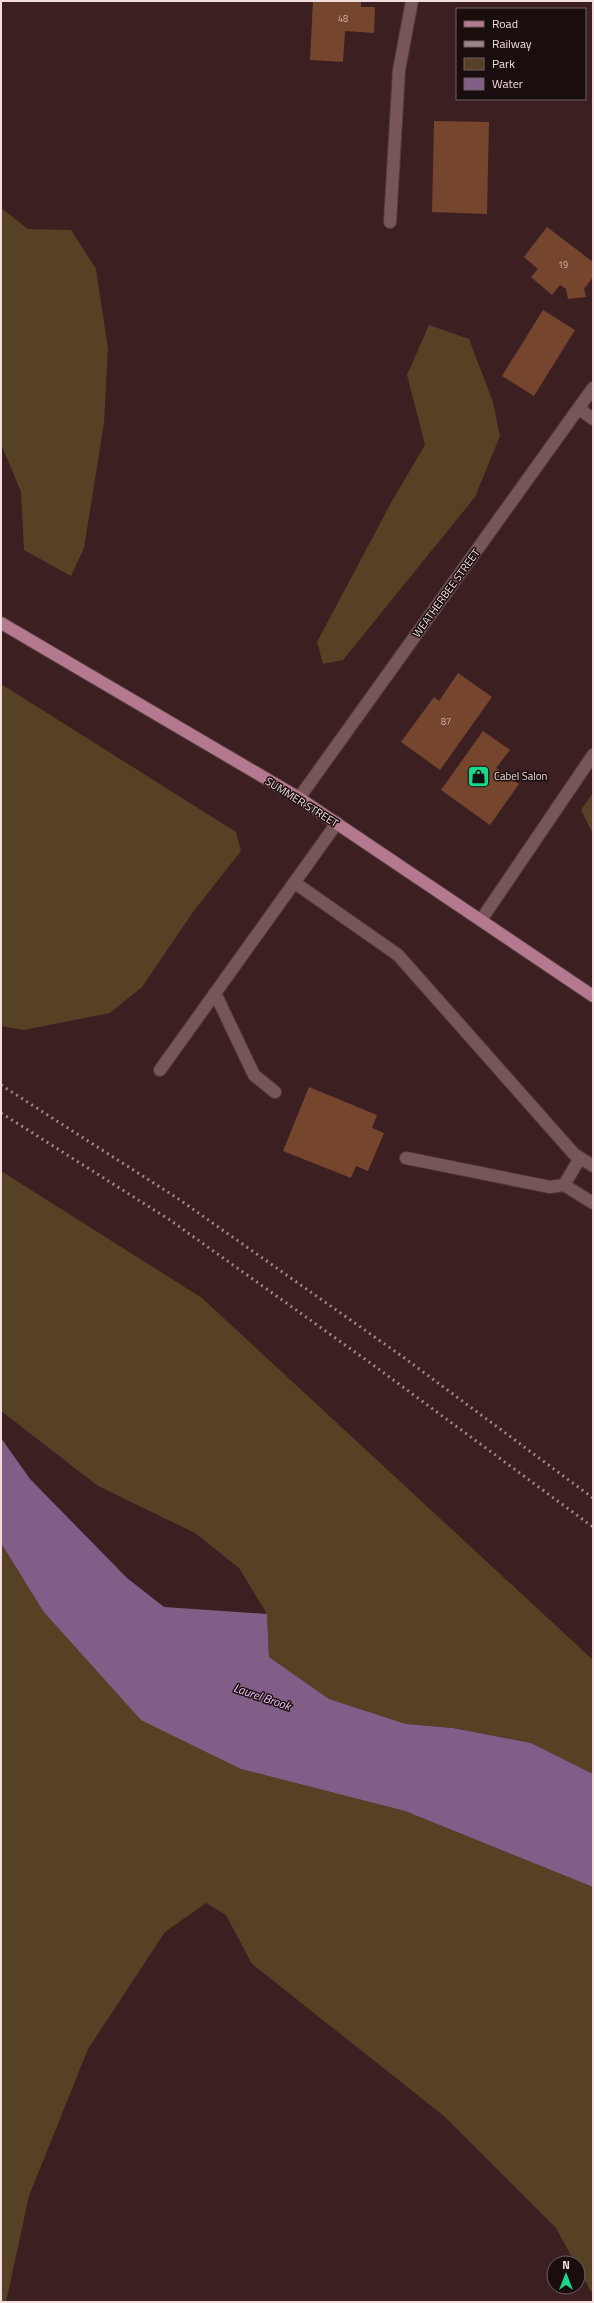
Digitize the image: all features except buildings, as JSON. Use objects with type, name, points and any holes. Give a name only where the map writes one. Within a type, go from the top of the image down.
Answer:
[{"type":"main road","name":"SUMMER STREET","points":[[1,623],[299,798],[593,996]]},
{"type":"street","points":[[390,222],[399,70],[412,1]]},
{"type":"street","name":"WEATHERBEE STREET","points":[[299,798],[593,388]]},
{"type":"street","points":[[577,412],[582,411],[593,419]]},
{"type":"street","points":[[481,920],[593,755]]},
{"type":"street","points":[[160,1070],[337,823]]},
{"type":"street","points":[[295,883],[398,955],[563,1142],[580,1158],[593,1166]]},
{"type":"street","points":[[215,993],[254,1075],[275,1092]]},
{"type":"street","points":[[406,1158],[550,1187],[564,1185],[593,1203]]},
{"type":"street","points":[[564,1185],[580,1158]]},
{"type":"green space","points":[[1,208],[28,229],[71,230],[96,269],[108,349],[104,423],[84,548],[71,576],[24,550],[21,492],[1,444]]},
{"type":"green space","points":[[429,325],[469,339],[493,402],[500,436],[475,497],[343,660],[323,664],[317,642],[392,501],[425,445],[407,375]]},
{"type":"green space","points":[[1,684],[236,832],[241,851],[193,912],[142,987],[110,1013],[24,1030],[1,1026]]},
{"type":"green space","points":[[593,793],[593,834],[581,810]]},
{"type":"green space","points":[[1,1171],[202,1298],[593,1660],[593,1774],[531,1743],[454,1728],[406,1724],[329,1699],[269,1657],[267,1614],[239,1568],[195,1533],[98,1486],[1,1411]]},
{"type":"green space","points":[[1,1543],[43,1611],[241,1769],[405,1811],[593,1887],[593,2295],[586,2282],[586,2255],[571,2255],[556,2228],[444,2116],[252,1964],[226,1915],[206,1903],[165,1932],[88,2049],[29,2196],[6,2302],[1,2302]]},
{"type":"water","name":"Laurel Brook","points":[[1,1438],[30,1479],[127,1578],[164,1607],[267,1614],[269,1657],[329,1699],[406,1724],[453,1728],[531,1743],[593,1774],[593,1887],[405,1811],[241,1769],[141,1720],[43,1611],[1,1543]]},
{"type":"railway","points":[[1,1085],[180,1200],[403,1357],[593,1498]]},
{"type":"railway","points":[[1,1113],[170,1220],[369,1362],[593,1527]]},
{"type":"place","name":"Cabel Salon","points":[[479,776]]}]
